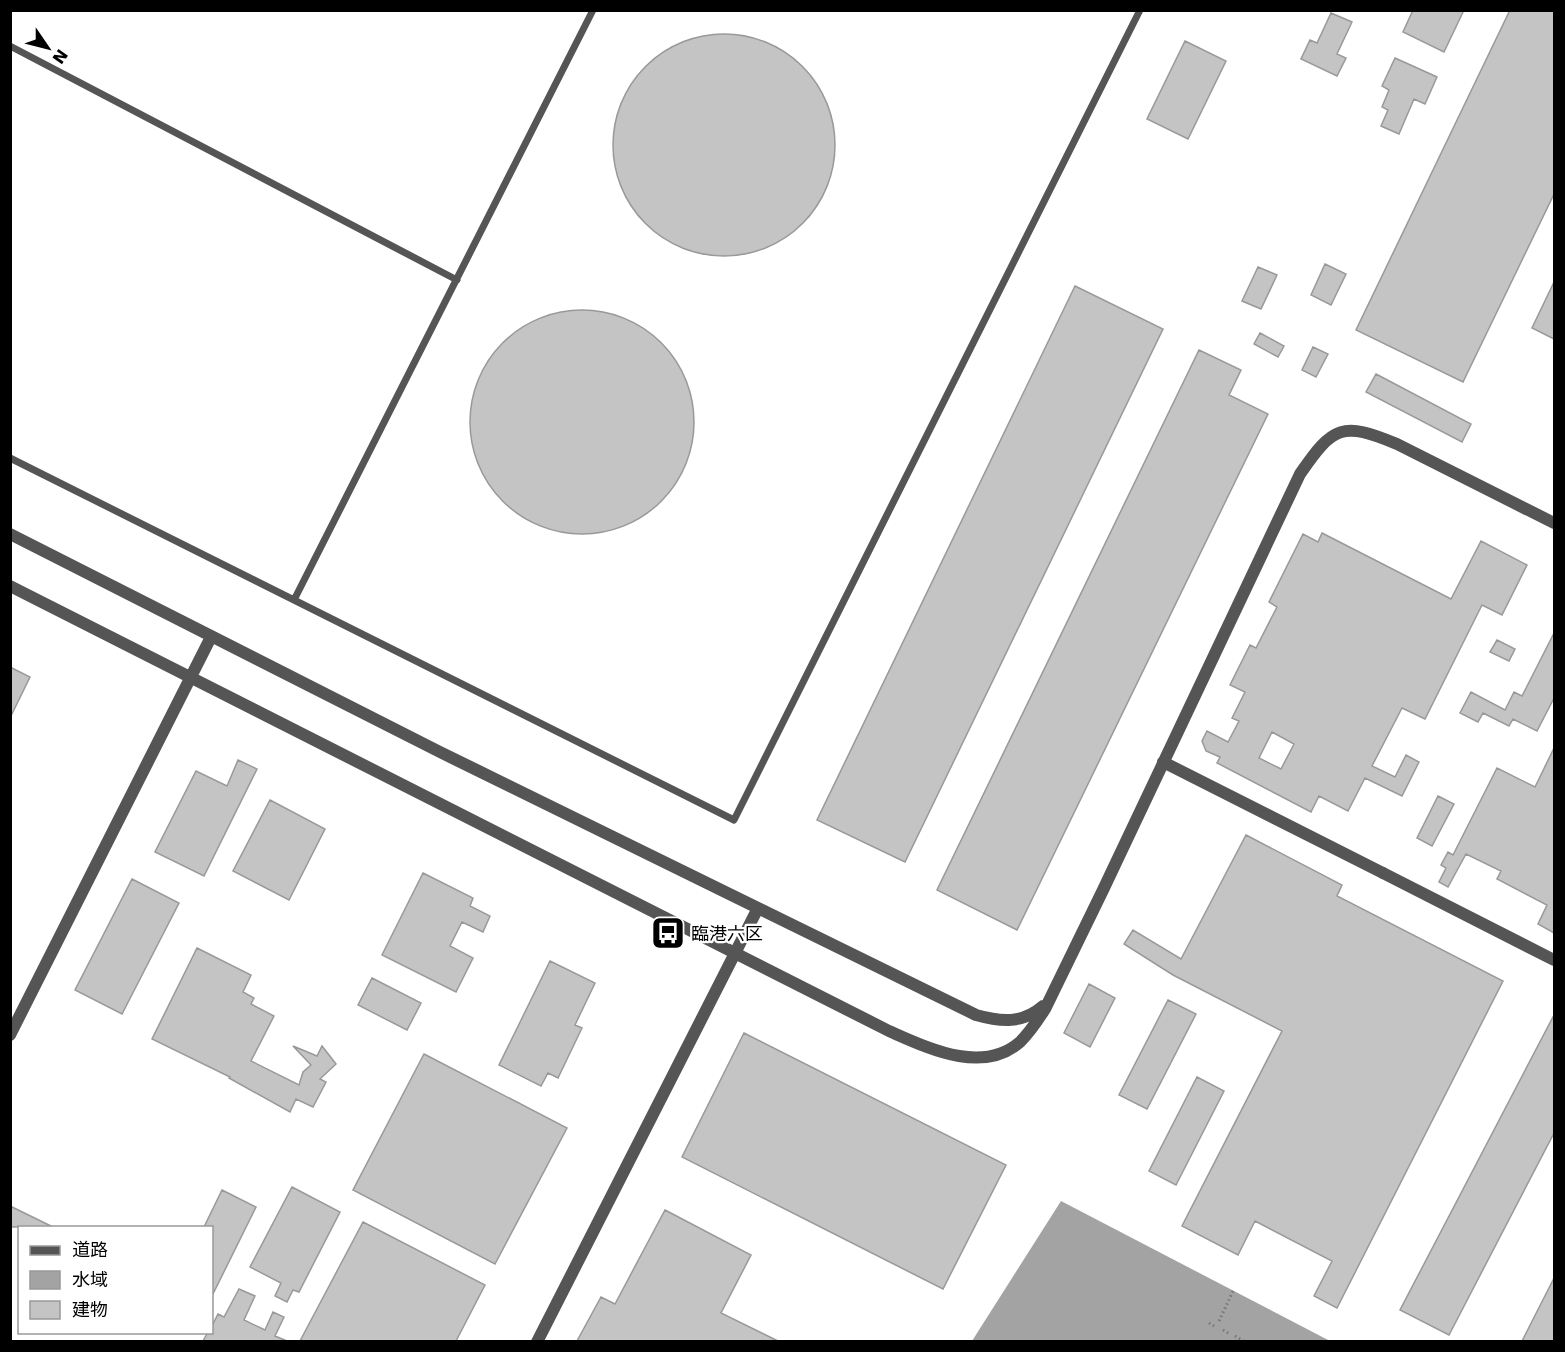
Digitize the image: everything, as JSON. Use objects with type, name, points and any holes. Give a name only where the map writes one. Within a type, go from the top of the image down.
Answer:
[{"type":"street","points":[[10,586],[899,1035],[919,1044],[975,1058],[999,1054],[1019,1043],[1034,1027],[1050,1000],[1300,474],[1320,446],[1333,436],[1350,429],[1370,433],[1397,444],[1554,524]]},
{"type":"street","points":[[10,534],[212,637],[976,1015],[1010,1021],[1026,1018],[1050,1000]]},
{"type":"street","points":[[10,1035],[212,637]]},
{"type":"street","points":[[1163,762],[1554,960]]},
{"type":"street","points":[[537,1341],[758,908]]},
{"type":"lane","points":[[294,600],[593,10]]},
{"type":"lane","points":[[10,458],[734,820],[1140,10]]},
{"type":"lane","points":[[10,46],[456,280]]},
{"type":"path","points":[[1219,1322],[1234,1289]]},
{"type":"path","points":[[1209,1323],[1214,1326]]},
{"type":"path","points":[[1223,1330],[1230,1334]]},
{"type":"path","points":[[1235,1336],[1245,1341]]},
{"type":"water","points":[[1061,1201],[1330,1341],[972,1341]]},
{"type":"building","points":[[1413,10],[1464,10],[1444,52],[1403,32]]},
{"type":"building","points":[[1510,10],[1554,10],[1554,194],[1463,382],[1356,330]]},
{"type":"building","points":[[1331,13],[1352,22],[1337,54],[1346,58],[1337,76],[1301,59],[1310,40],[1317,43]]},
{"type":"building","points":[[713,34],[735,34],[767,42],[786,52],[803,66],[817,83],[827,102],[833,123],[835,145],[833,167],[827,188],[817,207],[803,224],[786,238],[756,252],[735,256],[713,256],[692,252],[671,243],[653,231],[638,216],[626,198],[617,177],[613,156],[613,134],[617,113],[626,92],[638,74],[653,59],[671,47],[692,38]]},
{"type":"building","points":[[1185,41],[1226,61],[1188,139],[1147,119]]},
{"type":"building","points":[[1395,58],[1437,77],[1425,104],[1414,99],[1399,134],[1381,126],[1388,110],[1382,107],[1389,90],[1382,86]]},
{"type":"building","points":[[1325,264],[1346,274],[1331,305],[1311,295]]},
{"type":"building","points":[[1258,267],[1277,275],[1261,309],[1242,301]]},
{"type":"building","points":[[1554,282],[1554,339],[1532,328]]},
{"type":"building","points":[[1075,286],[1163,329],[905,862],[817,820]]},
{"type":"building","points":[[582,310],[625,319],[644,329],[661,343],[675,360],[685,379],[694,422],[685,465],[675,484],[661,501],[644,515],[625,525],[582,534],[539,525],[520,515],[503,501],[489,484],[479,465],[470,422],[479,379],[489,360],[503,343],[520,329],[539,319]]},
{"type":"building","points":[[1260,333],[1284,346],[1278,357],[1254,344]]},
{"type":"building","points":[[1313,347],[1328,354],[1316,377],[1302,370]]},
{"type":"building","points":[[1199,350],[1241,370],[1229,395],[1268,414],[1017,930],[937,890]]},
{"type":"building","points":[[1376,374],[1471,424],[1462,442],[1366,392]]},
{"type":"building","points":[[1322,533],[1451,599],[1481,541],[1527,565],[1502,615],[1482,605],[1425,719],[1402,708],[1372,766],[1395,777],[1406,755],[1419,762],[1402,796],[1365,778],[1348,811],[1319,796],[1311,812],[1217,763],[1220,757],[1206,751],[1202,741],[1207,731],[1228,742],[1239,721],[1232,718],[1245,692],[1230,685],[1250,645],[1256,648],[1277,607],[1269,602],[1303,534],[1318,542]],"holes":[[[1272,732],[1294,744],[1281,769],[1259,758]]]},
{"type":"building","points":[[1554,633],[1554,698],[1537,731],[1513,719],[1509,726],[1483,713],[1478,722],[1460,713],[1471,692],[1505,710],[1514,692],[1522,696]]},
{"type":"building","points":[[1497,640],[1515,649],[1509,661],[1490,652]]},
{"type":"building","points":[[10,667],[30,677],[10,718]]},
{"type":"building","points":[[1554,748],[1554,933],[1538,924],[1547,905],[1497,879],[1501,871],[1466,854],[1448,887],[1439,882],[1446,868],[1441,865],[1448,852],[1453,855],[1497,768],[1535,787]]},
{"type":"building","points":[[238,760],[257,769],[204,876],[155,852],[196,771],[227,786]]},
{"type":"building","points":[[1438,796],[1454,804],[1432,846],[1417,838]]},
{"type":"building","points":[[270,800],[325,829],[289,900],[233,871]]},
{"type":"building","points":[[1246,835],[1342,885],[1337,896],[1503,981],[1337,1308],[1314,1296],[1332,1261],[1255,1221],[1238,1255],[1182,1226],[1282,1031],[1173,975],[1124,944],[1133,930],[1181,959]]},
{"type":"building","points":[[423,873],[473,898],[470,906],[490,916],[483,932],[462,922],[450,946],[473,958],[456,992],[382,955]]},
{"type":"building","points":[[132,879],[179,903],[122,1014],[75,990]]},
{"type":"building","points":[[197,948],[251,975],[243,992],[254,998],[251,1004],[274,1016],[251,1061],[299,1085],[303,1072],[311,1065],[293,1046],[317,1056],[322,1046],[336,1064],[320,1079],[326,1082],[313,1107],[296,1099],[290,1112],[230,1077],[152,1039]]},
{"type":"building","points":[[550,961],[595,983],[575,1025],[582,1028],[558,1078],[548,1073],[541,1086],[499,1065]]},
{"type":"building","points":[[372,978],[421,1003],[407,1030],[358,1005]]},
{"type":"building","points":[[1089,984],[1115,998],[1090,1047],[1064,1033]]},
{"type":"building","points":[[1168,1000],[1196,1014],[1147,1109],[1119,1095]]},
{"type":"building","points":[[1554,1015],[1554,1133],[1449,1335],[1400,1310]]},
{"type":"building","points":[[744,1033],[1006,1165],[943,1289],[682,1157]]},
{"type":"building","points":[[424,1054],[567,1128],[495,1264],[353,1190]]},
{"type":"building","points":[[1197,1077],[1224,1091],[1176,1185],[1149,1171]]},
{"type":"building","points":[[292,1187],[340,1212],[299,1292],[293,1290],[287,1302],[275,1296],[281,1283],[250,1267]]},
{"type":"building","points":[[222,1190],[256,1207],[213,1294],[213,1226],[204,1226]]},
{"type":"building","points":[[10,1206],[51,1226],[18,1226],[10,1227]]},
{"type":"building","points":[[665,1210],[751,1255],[721,1313],[778,1341],[577,1341],[601,1297],[615,1304]]},
{"type":"building","points":[[363,1222],[485,1285],[456,1341],[300,1341]]},
{"type":"building","points":[[1554,1278],[1554,1341],[1522,1341]]},
{"type":"building","points":[[239,1289],[255,1296],[244,1320],[265,1330],[273,1312],[284,1317],[275,1336],[287,1341],[203,1341],[207,1334],[213,1334],[213,1324],[218,1314],[224,1317]]},
{"type":"place","name":"臨港六区","points":[[668,933]]}]
